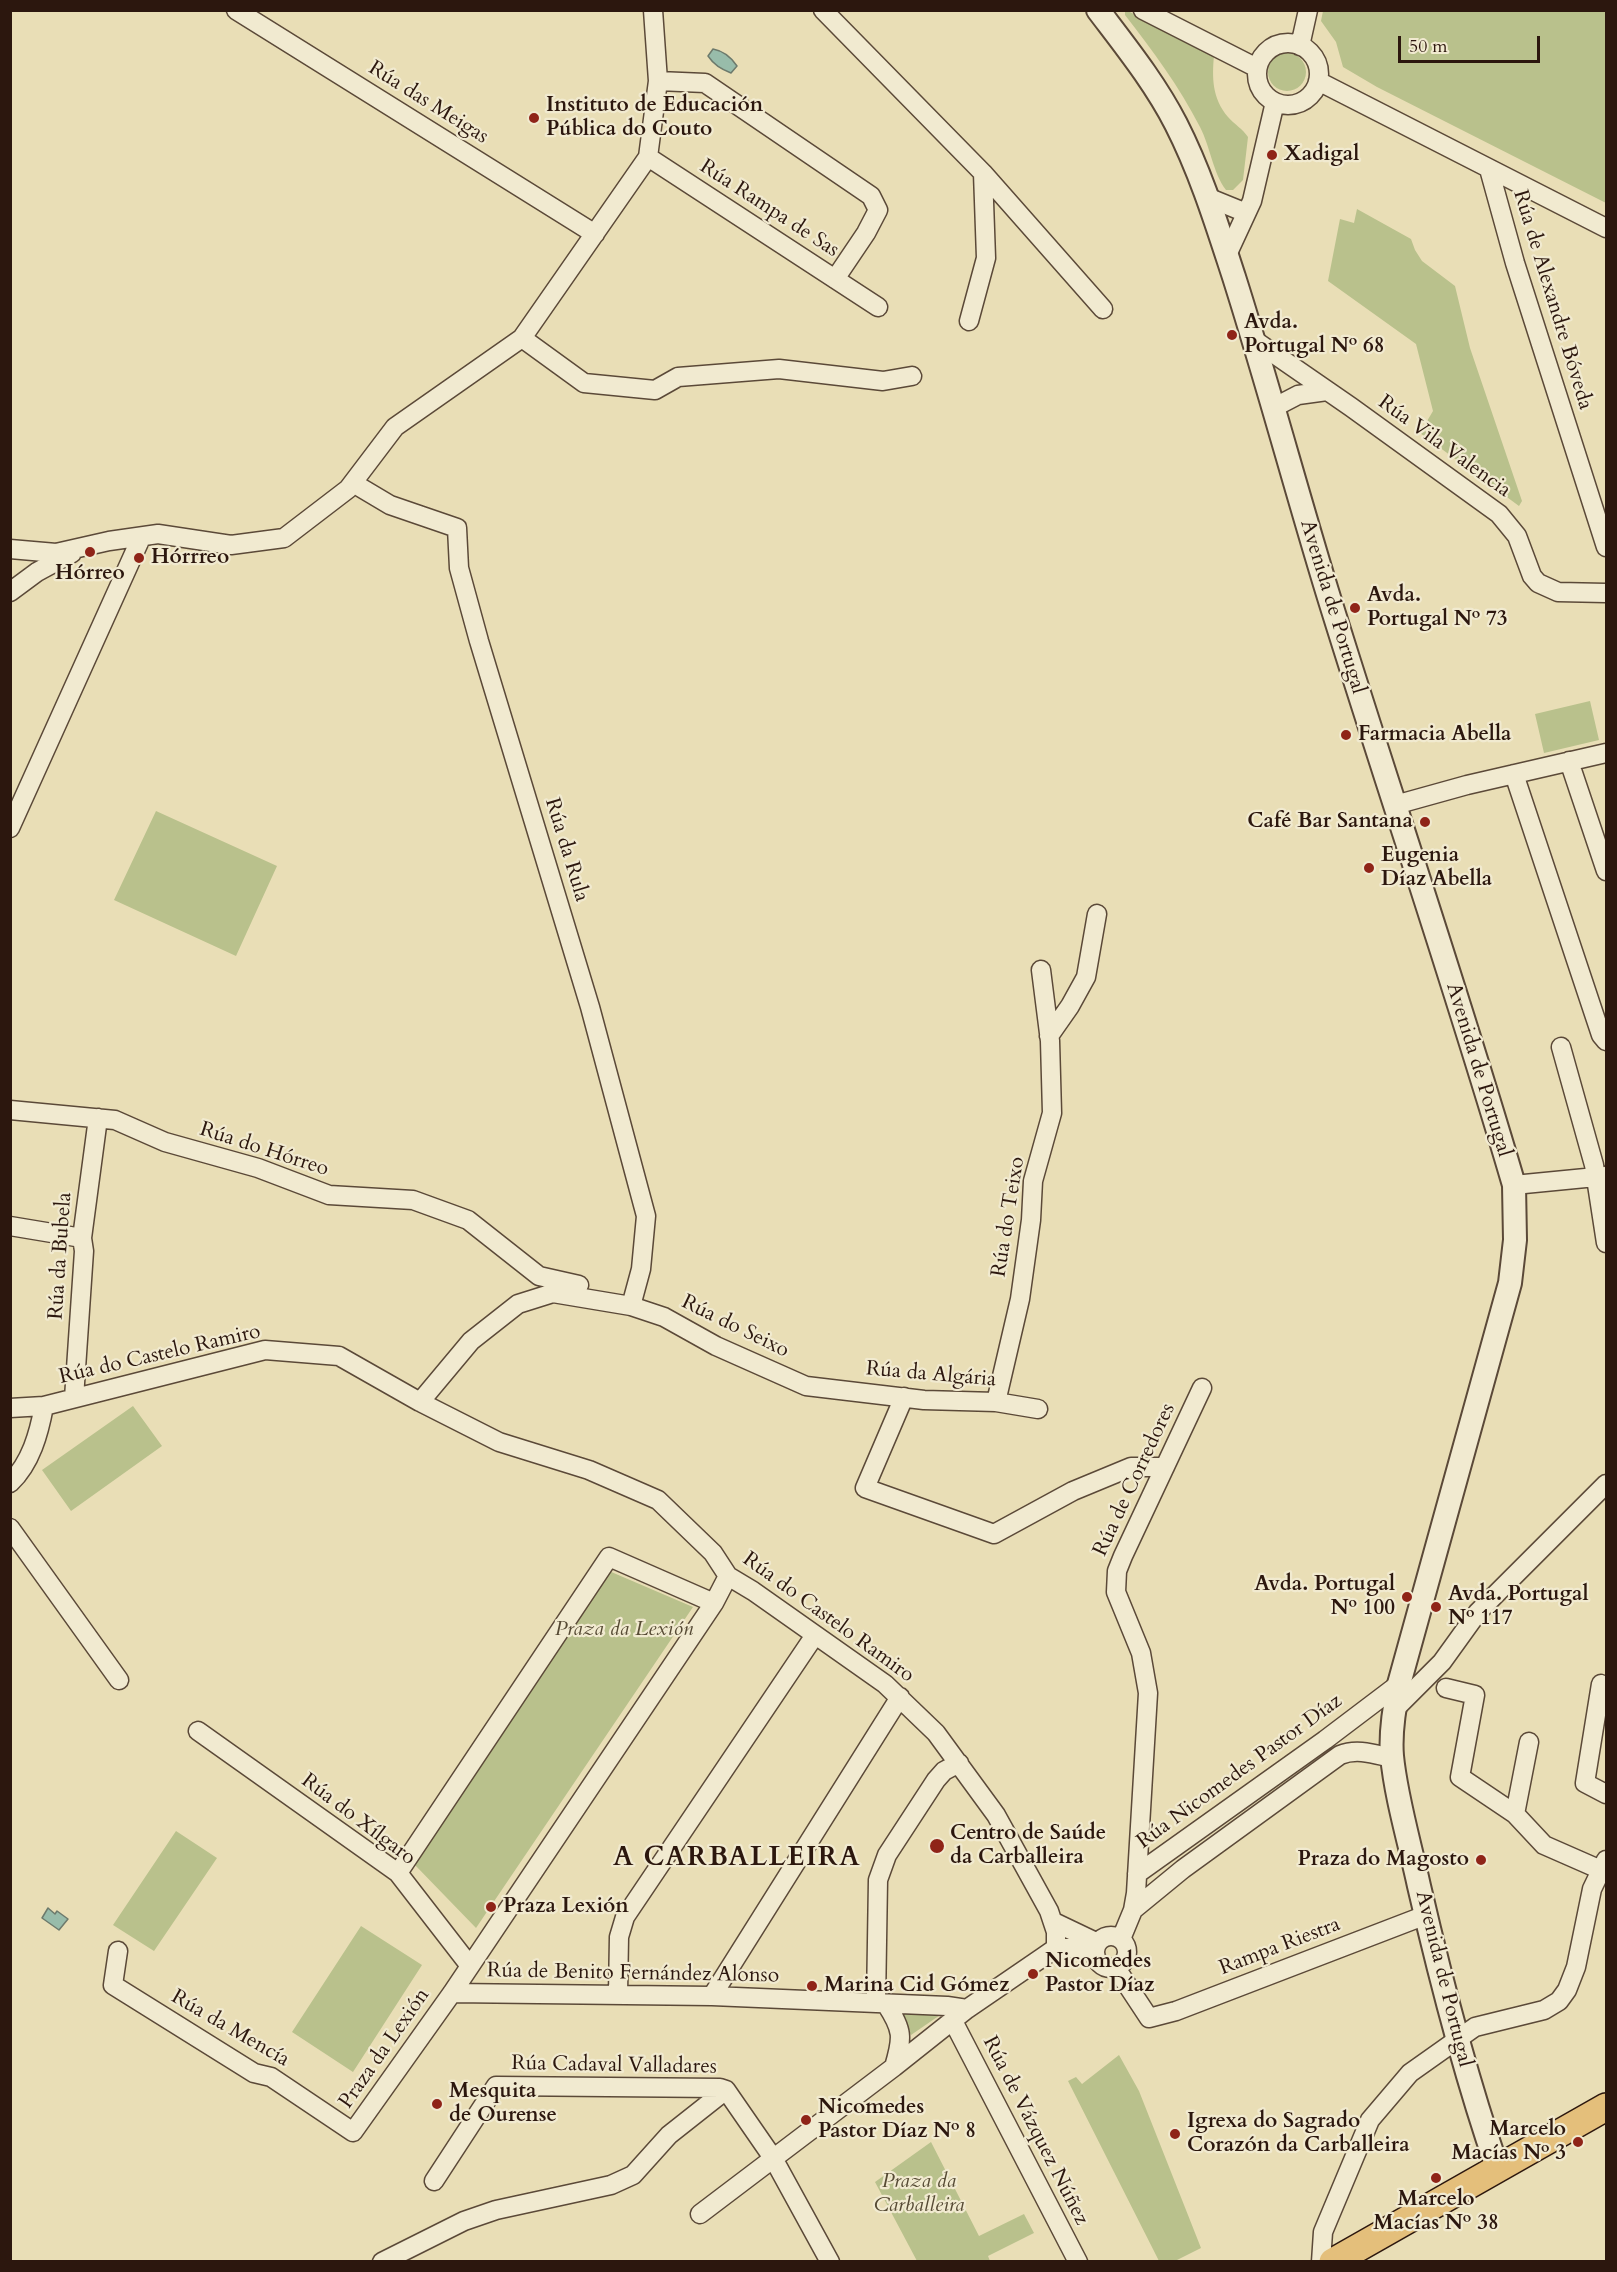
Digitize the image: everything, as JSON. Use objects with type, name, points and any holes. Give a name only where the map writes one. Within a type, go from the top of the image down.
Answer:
[{"type":"main road","points":[[1334,2262],[1497,2167],[1606,2107]]},
{"type":"street","name":"Rúa das Meigas","points":[[236,10],[595,234]]},
{"type":"street","points":[[10,549],[56,553],[158,534],[231,544],[284,538],[348,489],[395,426],[522,338],[648,156],[658,81],[652,10]]},
{"type":"street","points":[[823,10],[983,173],[1103,309]]},
{"type":"street","name":"Avenida de Portugal","points":[[1098,10],[1166,105],[1188,149],[1217,225],[1264,373],[1305,519],[1514,1185],[1516,1216],[1510,1283],[1399,1684],[1394,1710],[1392,1758],[1426,1914],[1457,2039],[1497,2167]]},
{"type":"street","points":[[1143,10],[1257,68]]},
{"type":"street","points":[[1300,46],[1308,10]]},
{"type":"street","points":[[1282,44],[1300,46],[1316,60],[1318,81],[1309,97],[1301,102],[1284,105],[1275,102],[1260,88],[1257,68],[1266,52],[1274,47],[1282,44]]},
{"type":"street","name":"Rúa Rampa de Sas","points":[[658,81],[705,83],[871,196],[878,210],[866,233],[835,279]]},
{"type":"street","points":[[1318,81],[1606,228]]},
{"type":"street","points":[[1227,255],[1246,205],[1275,102]]},
{"type":"street","name":"Rúa Rampa de Sas","points":[[648,156],[878,308]]},
{"type":"street","name":"Rúa de Alexandre Bóveda","points":[[1489,169],[1512,252],[1606,547]]},
{"type":"street","points":[[969,321],[986,258],[983,173]]},
{"type":"street","points":[[1207,197],[1246,205]]},
{"type":"street","points":[[1217,225],[1246,205]]},
{"type":"street","points":[[522,338],[584,382],[655,390],[678,377],[779,369],[883,381],[912,376]]},
{"type":"street","name":"Rúa Vila Valencia","points":[[1254,340],[1499,514],[1516,536],[1532,576],[1538,583],[1558,592],[1606,593]]},
{"type":"street","points":[[1264,373],[1304,375]]},
{"type":"street","points":[[1274,408],[1298,394],[1327,391]]},
{"type":"street","name":"Rúa da Rula","points":[[353,483],[390,505],[457,528],[459,568],[479,641],[590,1007],[646,1216],[641,1269],[632,1301]]},
{"type":"street","points":[[10,828],[141,538]]},
{"type":"street","points":[[10,592],[37,572],[84,546]]},
{"type":"street","points":[[1395,805],[1606,753]]},
{"type":"street","points":[[1569,761],[1606,871]]},
{"type":"street","points":[[1514,774],[1604,1038]]},
{"type":"street","points":[[1049,1036],[1070,1006],[1086,977],[1097,914]]},
{"type":"street","name":"Rúa do Teixo","points":[[996,1402],[1020,1299],[1031,1220],[1033,1181],[1052,1113],[1049,1036],[1041,970]]},
{"type":"street","points":[[1561,1047],[1594,1165],[1601,1177],[1606,1243]]},
{"type":"street","name":"Rúa do Hórreo","points":[[10,1110],[115,1120],[165,1142],[258,1168],[329,1195],[413,1200],[468,1220],[539,1276],[557,1281]]},
{"type":"street","name":"Rúa da Bubela","points":[[74,1398],[84,1251],[82,1238],[98,1118]]},
{"type":"street","points":[[1514,1185],[1601,1177]]},
{"type":"street","points":[[10,1226],[82,1238]]},
{"type":"street","name":"Rúa do Seixo","points":[[557,1281],[632,1301],[716,1346],[806,1386],[819,1387]]},
{"type":"street","name":"Rúa do Seixo","points":[[420,1402],[471,1341],[518,1304],[553,1293],[632,1301]]},
{"type":"street","name":"Rúa do Castelo Ramiro","points":[[10,1408],[44,1406],[265,1350],[339,1356],[420,1402],[499,1442],[589,1470],[658,1500],[713,1553],[728,1576],[753,1591],[885,1684],[936,1733],[996,1815],[1054,1922]]},
{"type":"street","name":"Rúa da Algária","points":[[819,1387],[924,1400],[996,1402],[1038,1409]]},
{"type":"street","name":"Rúa de Corredores","points":[[1137,1874],[1148,1693],[1140,1653],[1121,1609],[1115,1581],[1123,1556],[1202,1388]]},
{"type":"street","points":[[904,1397],[865,1488],[994,1534],[1073,1491],[1131,1467],[1165,1467]]},
{"type":"street","points":[[10,1483],[19,1474],[39,1435],[44,1406]]},
{"type":"street","points":[[1394,1710],[1442,1662],[1478,1612],[1606,1484]]},
{"type":"street","points":[[10,1528],[119,1680]]},
{"type":"street","points":[[398,1873],[609,1557],[714,1603]]},
{"type":"street","name":"Praza da Lexión","points":[[353,2132],[452,1993],[714,1603],[728,1576]]},
{"type":"street","points":[[618,1994],[619,1937],[625,1917],[815,1635]]},
{"type":"street","name":"Rúa Nicomedes Pastor Díaz","points":[[1116,1968],[1125,1962],[1128,1952],[1120,1939],[1133,1910],[1137,1874],[1325,1740],[1399,1684]]},
{"type":"street","points":[[1601,1684],[1585,1784],[1606,1794]]},
{"type":"street","points":[[1321,2262],[1323,2232],[1370,2120],[1410,2073],[1475,2026],[1544,2010],[1560,2001],[1572,1980],[1592,1889],[1604,1865],[1544,1845],[1515,1815],[1460,1776],[1475,1695],[1446,1688]]},
{"type":"street","points":[[712,1996],[900,1697]]},
{"type":"street","name":"Rúa do Xílgaro","points":[[198,1731],[398,1873],[470,1966]]},
{"type":"street","points":[[1515,1815],[1529,1742]]},
{"type":"street","name":"Rúa Nicomedes Pastor Díaz","points":[[1133,1910],[1184,1869],[1340,1755],[1349,1751],[1361,1751],[1392,1758]]},
{"type":"street","points":[[894,2067],[900,2048],[901,2033],[899,2023],[881,2003],[878,1880],[887,1855],[936,1780],[944,1771],[959,1763]]},
{"type":"street","name":"Rampa Riestra","points":[[1116,1968],[1149,2018],[1176,2011],[1426,1914]]},
{"type":"street","points":[[1054,1922],[1096,1947]]},
{"type":"street","points":[[1054,1922],[1056,1948]]},
{"type":"street","points":[[1116,1968],[1106,1968],[1101,1965],[1098,1961],[1096,1947],[1101,1939],[1111,1935],[1120,1939]]},
{"type":"street","points":[[700,2214],[967,2009],[1056,1948],[1096,1947]]},
{"type":"street","name":"Rúa da Mencía","points":[[118,1951],[113,1985],[254,2073],[271,2077],[353,2132]]},
{"type":"street","name":"Rúa de Benito Fernández Alonso","points":[[452,1993],[712,1996],[946,2006],[967,2009]]},
{"type":"street","name":"Rúa de Vázquez Núñez","points":[[953,2022],[1078,2262]]},
{"type":"street","name":"Rúa Cadaval Valladares","points":[[434,2181],[496,2086],[726,2090],[773,2158],[830,2262]]},
{"type":"street","points":[[382,2262],[464,2221],[496,2210],[611,2186],[633,2175],[669,2134],[726,2090]]},
{"type":"green space","points":[[1128,11],[1214,55],[1213,80],[1219,103],[1228,117],[1248,137],[1243,180],[1233,190],[1226,190],[1192,112],[1165,69],[1125,15]]},
{"type":"green space","points":[[1323,11],[1606,11],[1606,203],[1377,87],[1343,67],[1336,42],[1321,21]]},
{"type":"green space","points":[[1287,53],[1294,54],[1300,59],[1305,65],[1305,79],[1300,85],[1294,90],[1287,91],[1280,90],[1274,85],[1269,79],[1268,72],[1269,65],[1274,59],[1280,54]]},
{"type":"green space","points":[[1357,209],[1411,239],[1422,261],[1455,286],[1470,348],[1522,501],[1519,506],[1420,433],[1433,411],[1416,344],[1328,281],[1340,219],[1354,223]]},
{"type":"green space","points":[[1590,701],[1599,740],[1544,753],[1535,714]]},
{"type":"green space","points":[[156,811],[277,866],[236,956],[114,900]]},
{"type":"green space","points":[[133,1406],[162,1446],[71,1511],[42,1470]]},
{"type":"green space","name":"Praza da Lexión","points":[[609,1571],[693,1607],[476,1928],[415,1865]]},
{"type":"green space","points":[[176,1831],[217,1858],[154,1951],[113,1925]]},
{"type":"green space","points":[[361,1926],[422,1965],[353,2072],[292,2032]]},
{"type":"green space","points":[[899,2012],[943,2013],[911,2035]]},
{"type":"green space","points":[[1119,2055],[1139,2091],[1201,2248],[1175,2261],[1159,2261],[1068,2081],[1076,2077],[1082,2084]]},
{"type":"green space","name":"Praza da Carballeira","points":[[931,2142],[979,2236],[1024,2214],[1034,2233],[988,2256],[990,2261],[917,2261],[875,2182]]},
{"type":"shaded area","points":[[713,49],[724,53],[735,63],[737,66],[731,73],[710,59],[708,56]]},
{"type":"shaded area","points":[[48,1908],[55,1914],[57,1911],[68,1919],[59,1930],[42,1918]]},
{"type":"place","name":"Instituto de Educación Pública do Couto","points":[[534,118]]},
{"type":"place","name":"Xadigal","points":[[1272,155]]},
{"type":"place","name":"Avda. Portugal Nº 68","points":[[1232,335]]},
{"type":"place","name":"Hórreo","points":[[90,552]]},
{"type":"place","name":"Hórrreo","points":[[139,558]]},
{"type":"place","name":"Avda. Portugal Nº 73","points":[[1355,608]]},
{"type":"place","name":"Farmacia Abella","points":[[1346,735]]},
{"type":"place","name":"Café Bar Santana","points":[[1425,822]]},
{"type":"place","name":"Eugenia Díaz Abella","points":[[1369,868]]},
{"type":"place","name":"Avda. Portugal Nº 100","points":[[1407,1597]]},
{"type":"place","name":"Avda. Portugal Nº 117","points":[[1436,1607]]},
{"type":"place","name":"Centro de Saúde da Carballeira","points":[[937,1846]]},
{"type":"place","name":"Praza do Magosto","points":[[1481,1860]]},
{"type":"place","name":"Praza Lexión","points":[[491,1907]]},
{"type":"place","name":"Nicomedes Pastor Díaz","points":[[1033,1974]]},
{"type":"place","name":"Marina Cid Gómez","points":[[812,1986]]},
{"type":"place","name":"Mesquita de Ourense","points":[[437,2104]]},
{"type":"place","name":"Nicomedes Pastor Díaz Nº 8","points":[[806,2120]]},
{"type":"place","name":"Igrexa do Sagrado Corazón da Carballeira","points":[[1175,2134]]},
{"type":"place","name":"Marcelo Macías Nº 3","points":[[1578,2142]]},
{"type":"place","name":"Marcelo Macías Nº 38","points":[[1436,2178]]},
{"type":"district","name":"A CARBALLEIRA","points":[[737,1859]]}]
